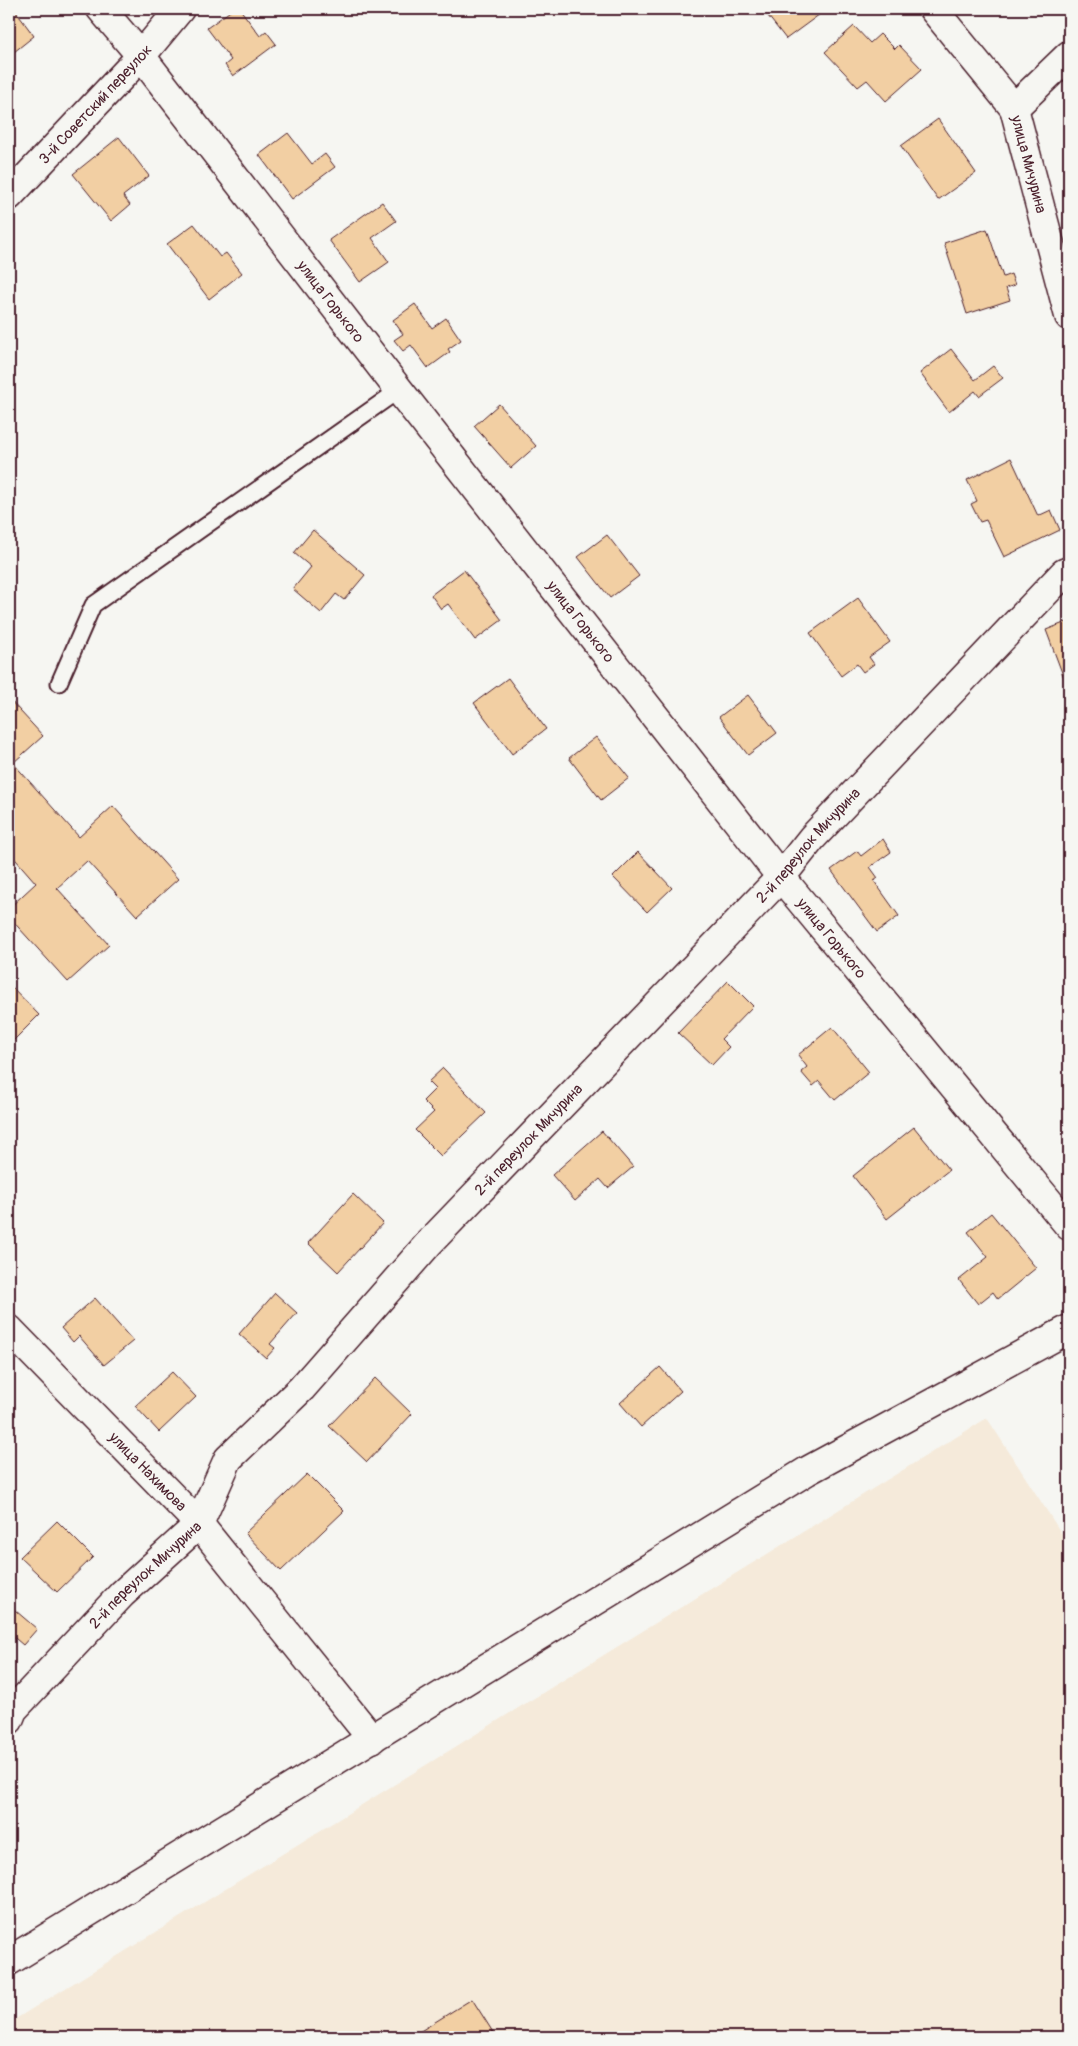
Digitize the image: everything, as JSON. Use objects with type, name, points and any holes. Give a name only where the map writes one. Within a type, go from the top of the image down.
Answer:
[{"type":"street","name":"улица Горького","points":[[101,9],[141,56],[399,390],[780,877],[1069,1226]]},
{"type":"street","name":"3-й Советский переулок","points":[[9,196],[141,56],[180,9]]},
{"type":"street","name":"улица Мичурина","points":[[933,9],[1014,108],[1069,316]]},
{"type":"street","points":[[1014,108],[1069,55]]},
{"type":"street","name":"2-й переулок Мичурина","points":[[9,1720],[13,1710],[122,1594],[200,1524],[228,1459],[302,1388],[429,1243],[780,877],[812,838],[1064,574],[1069,571]]},
{"type":"street","name":"улица Нахимова","points":[[9,1329],[200,1524],[372,1739]]},
{"type":"street","points":[[9,1962],[807,1472],[1069,1330]]},
{"type":"lane","points":[[59,683],[93,605],[399,390]]},
{"type":"shaded area","points":[[987,1418],[1069,1545],[1069,2037],[9,2037],[9,2023]]},
{"type":"building","points":[[9,9],[14,9],[34,36],[9,56]]},
{"type":"building","points":[[233,9],[240,9],[260,36],[266,31],[276,44],[233,76],[225,65],[231,60],[207,28]]},
{"type":"building","points":[[778,9],[827,9],[786,39],[768,16]]},
{"type":"building","points":[[854,26],[870,43],[880,34],[895,49],[899,45],[922,69],[886,101],[867,80],[858,87],[825,52]]},
{"type":"building","points":[[938,119],[976,173],[938,200],[901,146]]},
{"type":"building","points":[[288,133],[312,164],[325,154],[335,167],[292,199],[259,155]]},
{"type":"building","points":[[119,137],[149,176],[123,196],[130,205],[111,221],[73,174]]},
{"type":"building","points":[[382,202],[396,221],[372,238],[389,262],[360,282],[329,240]]},
{"type":"building","points":[[194,224],[220,257],[226,253],[242,273],[209,299],[167,244]]},
{"type":"building","points":[[987,229],[1003,277],[1011,274],[1015,285],[1006,288],[1010,300],[967,314],[944,243]]},
{"type":"building","points":[[415,304],[432,328],[446,318],[461,340],[448,349],[450,352],[428,368],[411,345],[403,351],[394,340],[403,334],[393,320]]},
{"type":"building","points":[[951,349],[975,380],[993,366],[1003,378],[979,396],[975,391],[949,412],[920,373]]},
{"type":"building","points":[[499,404],[536,446],[511,468],[474,426]]},
{"type":"building","points":[[1011,458],[1038,516],[1051,510],[1060,530],[1004,557],[986,520],[980,522],[971,504],[977,501],[967,480]]},
{"type":"building","points":[[313,530],[365,575],[344,600],[336,594],[321,613],[293,589],[311,567],[294,553]]},
{"type":"building","points":[[607,535],[639,576],[610,598],[578,557]]},
{"type":"building","points":[[464,570],[502,620],[475,640],[448,604],[441,609],[431,595]]},
{"type":"building","points":[[858,598],[890,642],[869,657],[874,664],[863,672],[857,664],[841,676],[810,633]]},
{"type":"building","points":[[1069,621],[1069,685],[1067,686],[1046,630]]},
{"type":"building","points":[[508,678],[546,729],[512,754],[474,703]]},
{"type":"building","points":[[748,695],[777,733],[748,755],[719,717]]},
{"type":"building","points":[[9,699],[43,736],[13,763],[79,837],[113,806],[178,879],[137,916],[87,861],[57,888],[109,945],[68,982],[9,917],[9,908],[36,883],[9,852]]},
{"type":"building","points":[[596,737],[629,778],[601,800],[569,758]]},
{"type":"building","points":[[883,839],[891,852],[870,867],[878,878],[874,881],[899,916],[877,932],[831,870],[857,851],[861,856]]},
{"type":"building","points":[[638,852],[672,888],[647,912],[613,877]]},
{"type":"building","points":[[728,981],[753,1006],[721,1039],[729,1047],[712,1065],[678,1033]]},
{"type":"building","points":[[9,984],[39,1015],[9,1045]]},
{"type":"building","points":[[832,1027],[869,1072],[835,1100],[819,1081],[813,1086],[801,1072],[807,1067],[798,1055]]},
{"type":"building","points":[[443,1068],[486,1113],[441,1156],[415,1130],[434,1112],[423,1101],[435,1089],[428,1082]]},
{"type":"building","points":[[914,1127],[949,1170],[887,1219],[853,1176]]},
{"type":"building","points":[[602,1131],[633,1167],[608,1188],[600,1179],[575,1201],[552,1175]]},
{"type":"building","points":[[353,1194],[383,1223],[338,1272],[308,1243]]},
{"type":"building","points":[[991,1213],[1036,1268],[998,1299],[993,1292],[978,1304],[959,1280],[988,1257],[968,1232]]},
{"type":"building","points":[[275,1293],[297,1313],[270,1344],[275,1348],[266,1358],[239,1334]]},
{"type":"building","points":[[95,1298],[133,1341],[104,1365],[79,1336],[73,1342],[61,1328]]},
{"type":"building","points":[[660,1367],[681,1391],[641,1427],[620,1403]]},
{"type":"building","points":[[172,1372],[196,1397],[159,1432],[135,1406]]},
{"type":"building","points":[[375,1378],[412,1414],[367,1462],[329,1426]]},
{"type":"building","points":[[307,1474],[344,1511],[281,1571],[245,1533]]},
{"type":"building","points":[[57,1521],[93,1557],[57,1592],[20,1557]]},
{"type":"building","points":[[9,1605],[37,1629],[23,1645],[9,1633]]},
{"type":"building","points":[[472,1999],[496,2037],[411,2037]]}]
